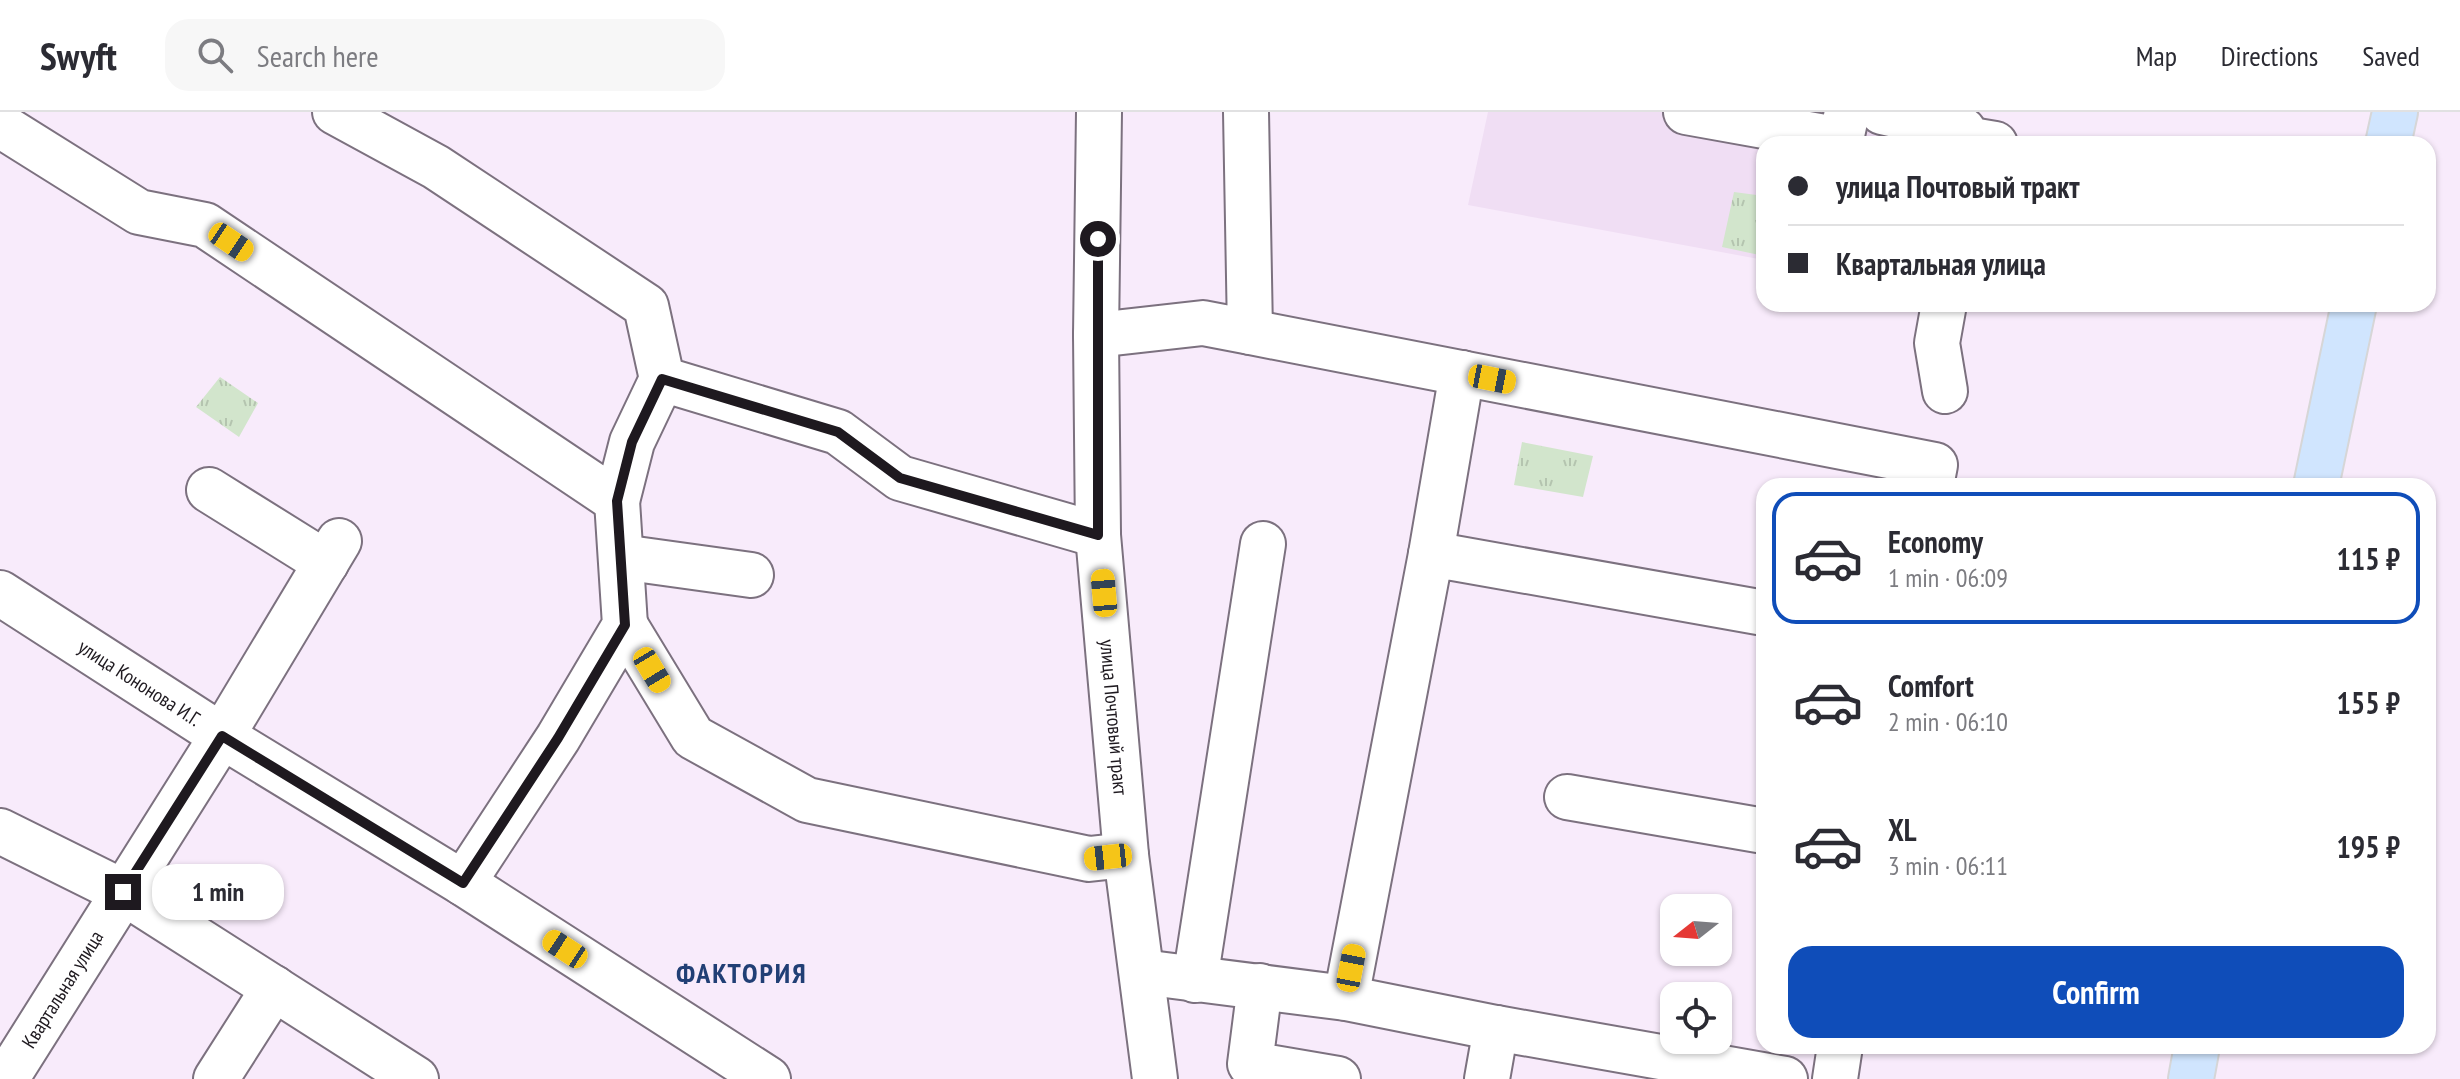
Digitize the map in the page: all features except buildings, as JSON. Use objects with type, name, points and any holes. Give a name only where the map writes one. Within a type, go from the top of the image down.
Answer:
[{"type":"main road","points":[[2390,136],[2395,112]]},
{"type":"main road","points":[[2318,478],[2352,312]]},
{"type":"main road","points":[[2191,1079],[2196,1054]]},
{"type":"street","points":[[335,112],[436,167],[646,306],[662,379],[632,442],[617,501],[625,625],[693,737],[807,800],[1089,859],[1126,855]]},
{"type":"street","name":"улица Почтовый тракт","points":[[1099,112],[1096,335],[1098,535],[1126,855],[1155,1079]]},
{"type":"street","points":[[1246,112],[1250,332]]},
{"type":"street","points":[[1686,112],[1819,136]]},
{"type":"street","points":[[1842,136],[1847,112]]},
{"type":"street","points":[[1882,112],[1972,134]]},
{"type":"street","points":[[0,125],[139,212],[205,225],[617,501]]},
{"type":"street","points":[[1943,312],[1937,343],[1945,391]]},
{"type":"street","points":[[1096,335],[1203,323],[1935,465],[1933,478]]},
{"type":"street","points":[[1346,998],[1431,554],[1462,373]]},
{"type":"street","points":[[662,379],[838,432],[900,478],[1098,535]]},
{"type":"street","name":"Квартальная улица","points":[[6,1079],[222,736],[332,552],[209,490]]},
{"type":"street","points":[[1195,980],[1263,544]]},
{"type":"street","points":[[1431,554],[1756,612]]},
{"type":"street","points":[[621,557],[751,575]]},
{"type":"street","name":"улица Кононова И.Г.","points":[[0,593],[222,736],[463,883],[768,1079]]},
{"type":"street","points":[[463,883],[558,738],[625,625]]},
{"type":"street","points":[[1567,797],[1756,830]]},
{"type":"street","points":[[0,831],[123,892],[416,1079]]},
{"type":"street","points":[[1142,972],[1346,998],[1785,1079]]},
{"type":"street","points":[[1260,986],[1250,1064],[1338,1079]]},
{"type":"street","points":[[216,1079],[274,988]]},
{"type":"street","points":[[1487,1079],[1496,1028]]},
{"type":"street","points":[[1835,1079],[1839,1054]]},
{"type":"shaded area","points":[[1488,112],[1933,112],[1928,136],[1756,136],[1756,259],[1468,205]]},
{"type":"green space","points":[[1734,192],[1756,195],[1756,254],[1722,247]]},
{"type":"green space","points":[[220,377],[258,403],[239,437],[196,407]]},
{"type":"green space","points":[[1522,442],[1593,456],[1583,497],[1514,485]]},
{"type":"district","name":"ФАКТОРИЯ","points":[[742,972]]},
{"type":"route","points":[[123,892],[222,736],[463,883],[558,738],[625,625],[617,501],[632,442],[662,379],[838,432],[900,478],[1098,535],[1098,239]]}]
